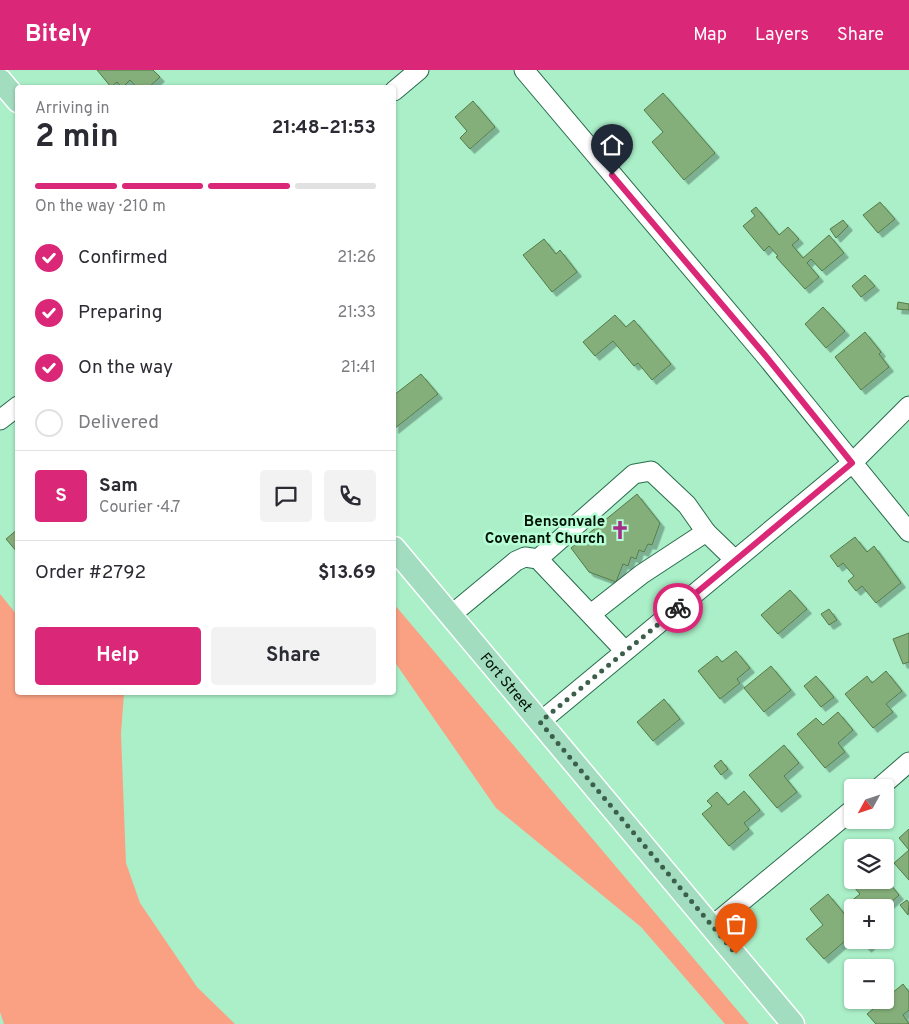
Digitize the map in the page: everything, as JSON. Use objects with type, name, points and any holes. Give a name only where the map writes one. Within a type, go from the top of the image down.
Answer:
[{"type":"main road","points":[[0,80],[15,98]]},
{"type":"main road","name":"Fort Street","points":[[396,550],[794,1024]]},
{"type":"street","points":[[396,89],[419,70]]},
{"type":"street","points":[[524,70],[764,354],[909,532]]},
{"type":"street","points":[[540,722],[852,463],[909,406]]},
{"type":"street","points":[[0,420],[15,408]]},
{"type":"street","points":[[538,559],[634,474],[651,471],[687,505],[706,532],[735,560]]},
{"type":"street","points":[[591,614],[642,574],[706,532]]},
{"type":"street","points":[[450,615],[516,560],[525,557],[538,559],[626,651]]},
{"type":"street","points":[[889,779],[909,762]]},
{"type":"street","points":[[712,926],[844,817]]},
{"type":"shaded area","points":[[0,594],[15,613],[15,695],[124,695],[121,734],[126,863],[140,903],[197,987],[235,1024],[4,1024],[0,1012]]},
{"type":"shaded area","points":[[396,606],[749,1024],[725,1024],[641,927],[496,808],[396,664]]},
{"type":"building","points":[[97,70],[153,70],[160,77],[151,85],[134,85],[130,80],[125,85],[120,85],[117,82],[109,85]]},
{"type":"building","points":[[663,93],[715,153],[684,180],[652,142],[663,132],[644,110]]},
{"type":"building","points":[[473,101],[495,127],[470,149],[460,138],[467,131],[455,117]]},
{"type":"building","points":[[880,202],[895,219],[878,233],[863,215]]},
{"type":"building","points":[[756,207],[779,235],[788,227],[799,239],[792,245],[803,258],[829,235],[844,253],[822,271],[811,259],[807,263],[819,277],[805,289],[776,257],[778,256],[769,246],[764,251],[743,226],[755,216],[751,211]]},
{"type":"building","points":[[843,220],[848,226],[836,238],[830,229]]},
{"type":"building","points":[[544,239],[556,254],[560,250],[577,272],[552,292],[523,255]]},
{"type":"building","points":[[865,275],[875,286],[861,297],[852,286]]},
{"type":"building","points":[[898,302],[909,304],[909,310],[897,309]]},
{"type":"building","points":[[823,307],[845,331],[826,348],[805,324]]},
{"type":"building","points":[[615,315],[626,327],[634,320],[671,364],[652,380],[638,363],[634,366],[613,341],[595,356],[583,342]]},
{"type":"building","points":[[865,332],[881,352],[879,354],[889,367],[861,390],[835,357]]},
{"type":"building","points":[[421,374],[438,394],[396,427],[396,393]]},
{"type":"building","points":[[637,494],[660,523],[652,545],[648,544],[644,552],[639,550],[636,559],[631,557],[628,566],[623,564],[616,582],[589,572],[571,548]]},
{"type":"building","points":[[15,532],[15,550],[6,539]]},
{"type":"building","points":[[855,537],[867,552],[874,546],[901,583],[876,603],[862,586],[856,591],[848,581],[854,576],[843,563],[838,567],[830,556]]},
{"type":"building","points":[[790,590],[807,609],[778,634],[761,615]]},
{"type":"building","points":[[829,609],[837,620],[829,625],[821,614]]},
{"type":"building","points":[[909,633],[909,662],[903,664],[893,639]]},
{"type":"building","points":[[736,651],[750,668],[737,679],[740,683],[720,699],[698,671],[717,656],[722,662]]},
{"type":"building","points":[[771,666],[791,690],[764,712],[744,688]]},
{"type":"building","points":[[886,671],[902,691],[886,704],[893,712],[873,728],[845,694],[867,676],[872,683]]},
{"type":"building","points":[[816,676],[834,697],[821,707],[804,686]]},
{"type":"building","points":[[664,699],[680,719],[653,741],[637,722]]},
{"type":"building","points":[[838,712],[853,730],[838,743],[845,752],[825,768],[797,734],[816,718],[823,725]]},
{"type":"building","points":[[784,745],[799,763],[784,776],[797,792],[777,808],[749,775]]},
{"type":"building","points":[[721,760],[728,769],[721,775],[714,766]]},
{"type":"building","points":[[744,791],[760,810],[744,823],[749,829],[729,846],[702,814],[712,806],[707,801],[717,792],[728,805]]},
{"type":"building","points":[[909,829],[909,850],[899,838]]},
{"type":"building","points":[[909,850],[909,880],[894,863]]},
{"type":"building","points":[[856,889],[894,889],[899,895],[894,900],[854,899],[860,894]]},
{"type":"building","points":[[828,894],[844,913],[844,942],[824,959],[806,939],[823,925],[810,909]]},
{"type":"building","points":[[907,900],[909,903],[908,915],[900,905]]},
{"type":"building","points":[[903,984],[909,992],[909,1010],[903,1015],[909,1024],[876,1024],[867,1014],[873,1009],[894,1009],[894,992]]},
{"type":"way so far","points":[[678,608],[540,722],[736,954]]},
{"type":"place","name":"Bensonvale Covenant Church","points":[[620,530]]},
{"type":"route","points":[[612,175],[764,354],[852,463],[678,608]]}]
